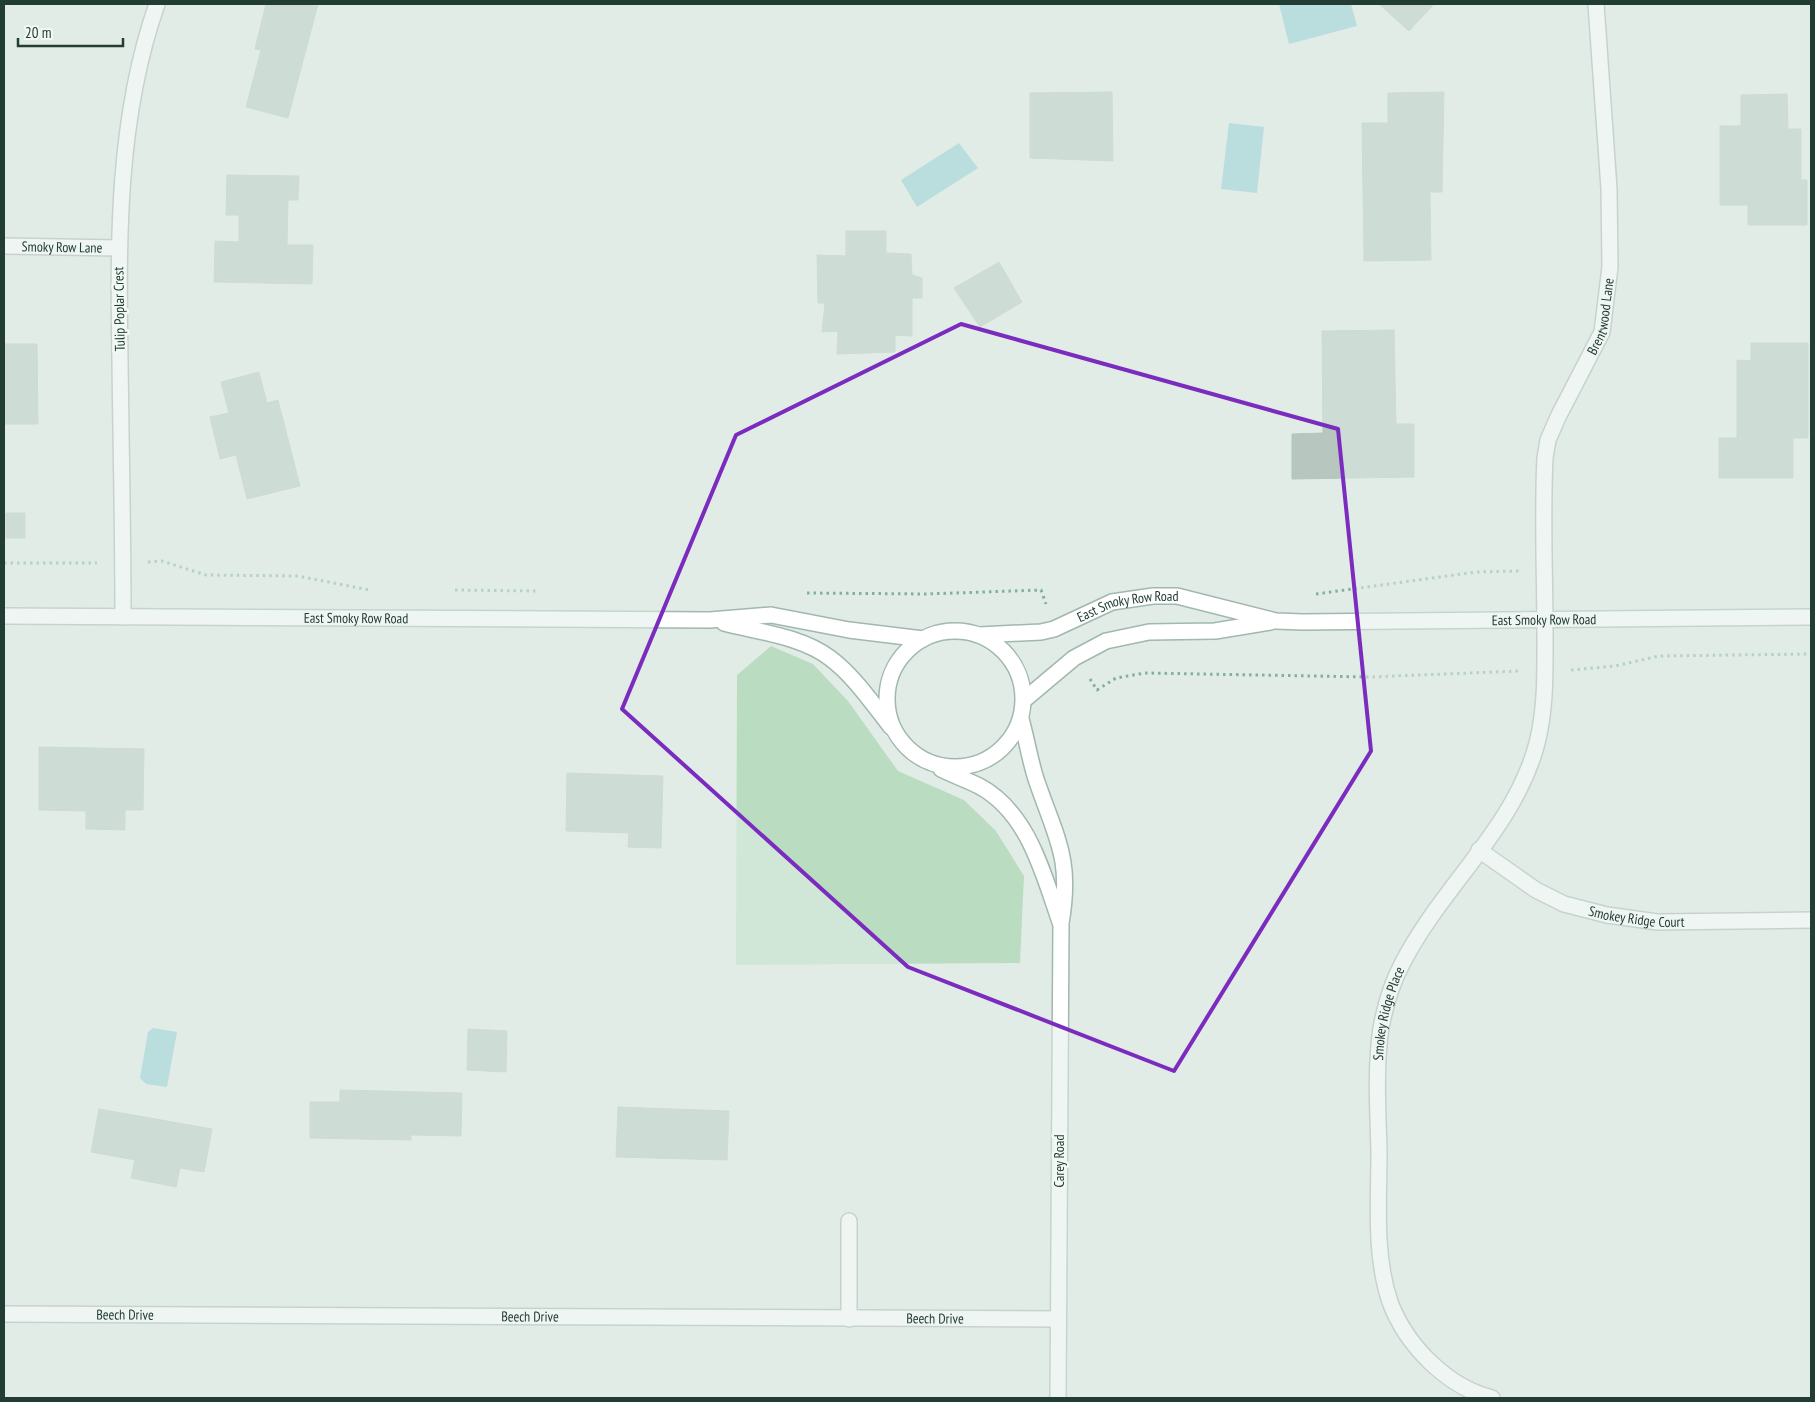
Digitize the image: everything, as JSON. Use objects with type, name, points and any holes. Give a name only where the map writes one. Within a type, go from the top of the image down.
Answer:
[{"type":"street","name":"Tulip Poplar Crest","points":[[123,617],[118,248],[123,170],[129,123],[148,29],[157,4]]},
{"type":"street","name":"Brentwood Lane","points":[[1544,620],[1544,481],[1548,440],[1602,332],[1610,267],[1609,189],[1596,4]]},
{"type":"street","name":"Smoky Row Lane","points":[[4,246],[118,248]]},
{"type":"street","name":"East Smoky Row Road","points":[[979,635],[1041,632],[1054,629],[1112,602],[1153,596],[1177,596],[1197,600],[1276,621]]},
{"type":"street","name":"East Smoky Row Road","points":[[4,616],[710,620],[771,615],[849,630],[923,639]]},
{"type":"street","name":"East Smoky Row Road","points":[[1024,700],[1074,658],[1106,641],[1149,632],[1215,631],[1276,621],[1811,617]]},
{"type":"street","name":"East Smoky Row Road","points":[[710,620],[794,641],[828,656],[848,674],[896,733]]},
{"type":"street","name":"Smokey Ridge Place","points":[[1492,1398],[1478,1395],[1436,1368],[1410,1339],[1391,1302],[1380,1260],[1378,1082],[1381,1030],[1386,1003],[1402,964],[1436,908],[1480,850],[1510,805],[1532,761],[1537,743],[1544,692],[1544,620]]},
{"type":"street","points":[[951,631],[979,635],[994,643],[1007,654],[1016,668],[1022,683],[1024,700],[1021,719],[1013,737],[1000,751],[984,761],[965,767],[946,767],[928,762],[904,745],[896,733],[889,716],[887,698],[890,681],[897,664],[908,650],[923,639],[951,631]]},
{"type":"street","name":"Carey Road","points":[[1021,719],[1031,763],[1056,829],[1065,865],[1066,894],[1060,923],[1058,1398]]},
{"type":"street","name":"Carey Road","points":[[928,762],[979,786],[1000,802],[1017,821],[1034,848],[1060,923]]},
{"type":"street","name":"Smokey Ridge Court","points":[[1480,850],[1550,897],[1564,904],[1607,915],[1657,922],[1811,920]]},
{"type":"street","points":[[849,1221],[849,1319]]},
{"type":"street","name":"Beech Drive","points":[[4,1314],[1057,1319]]},
{"type":"path","points":[[145,562],[162,561],[206,575],[298,576],[374,591]]},
{"type":"path","points":[[4,563],[101,563]]},
{"type":"path","points":[[1308,595],[1476,572],[1544,570]]},
{"type":"path","points":[[454,590],[544,591]]},
{"type":"path","points":[[798,593],[926,594],[1041,590],[1048,607],[1054,605]]},
{"type":"path","points":[[1583,670],[1659,656],[1811,654]]},
{"type":"path","points":[[1086,674],[1097,690],[1116,678],[1145,673],[1370,677],[1507,672]]},
{"type":"highlighted area","points":[[961,324],[1338,429],[1371,751],[1174,1071],[908,967],[622,709],[736,435]]},
{"type":"green space","points":[[771,646],[813,664],[848,701],[898,771],[964,800],[996,831],[1024,876],[1020,963],[736,965],[737,675]]},
{"type":"water","points":[[1279,4],[1351,4],[1357,26],[1289,44]]},
{"type":"water","points":[[1229,123],[1264,127],[1257,193],[1221,189]]},
{"type":"water","points":[[959,143],[978,168],[917,207],[901,180]]},
{"type":"water","points":[[153,1028],[177,1032],[167,1087],[146,1084],[140,1078],[148,1032]]},
{"type":"building","points":[[266,4],[318,4],[288,118],[246,107],[261,50],[255,49]]},
{"type":"building","points":[[1379,4],[1434,4],[1409,31]]},
{"type":"building","points":[[1112,92],[1113,161],[1030,158],[1030,93]]},
{"type":"building","points":[[1444,92],[1442,192],[1430,192],[1431,260],[1364,261],[1362,123],[1388,123],[1388,93]]},
{"type":"building","points":[[1787,94],[1788,129],[1801,129],[1801,180],[1807,180],[1807,225],[1748,225],[1748,205],[1720,205],[1720,126],[1741,126],[1741,95]]},
{"type":"building","points":[[227,175],[299,176],[298,200],[288,200],[287,245],[313,245],[312,284],[214,282],[215,241],[239,242],[239,215],[226,215]]},
{"type":"building","points":[[846,231],[886,231],[886,253],[911,254],[912,275],[922,278],[922,298],[912,298],[912,336],[895,335],[895,352],[837,354],[838,331],[822,332],[825,303],[818,303],[817,255],[846,256]]},
{"type":"building","points":[[999,262],[1022,302],[980,327],[954,288]]},
{"type":"building","points":[[1394,330],[1396,424],[1414,424],[1414,477],[1292,479],[1292,434],[1323,433],[1322,331]]},
{"type":"building","points":[[1751,343],[1808,343],[1808,438],[1793,438],[1793,478],[1719,478],[1719,438],[1737,438],[1737,360],[1751,361]]},
{"type":"building","points":[[4,344],[37,344],[38,424],[4,424]]},
{"type":"building","points":[[259,372],[267,403],[278,400],[300,486],[247,499],[236,455],[220,459],[210,417],[229,413],[221,382]]},
{"type":"building","points":[[6,513],[25,513],[25,538],[6,538]]},
{"type":"building","points":[[39,747],[144,749],[143,810],[125,810],[125,830],[86,829],[86,811],[39,810]]},
{"type":"building","points":[[567,773],[663,776],[661,848],[628,847],[629,833],[566,831]]},
{"type":"building","points":[[468,1029],[507,1031],[506,1072],[467,1070]]},
{"type":"building","points":[[340,1090],[462,1093],[461,1136],[411,1135],[411,1140],[310,1138],[310,1102],[340,1102]]},
{"type":"building","points":[[618,1107],[729,1111],[727,1160],[616,1157]]},
{"type":"building","points":[[99,1109],[212,1129],[204,1172],[180,1168],[176,1187],[131,1178],[135,1160],[91,1152]]}]
